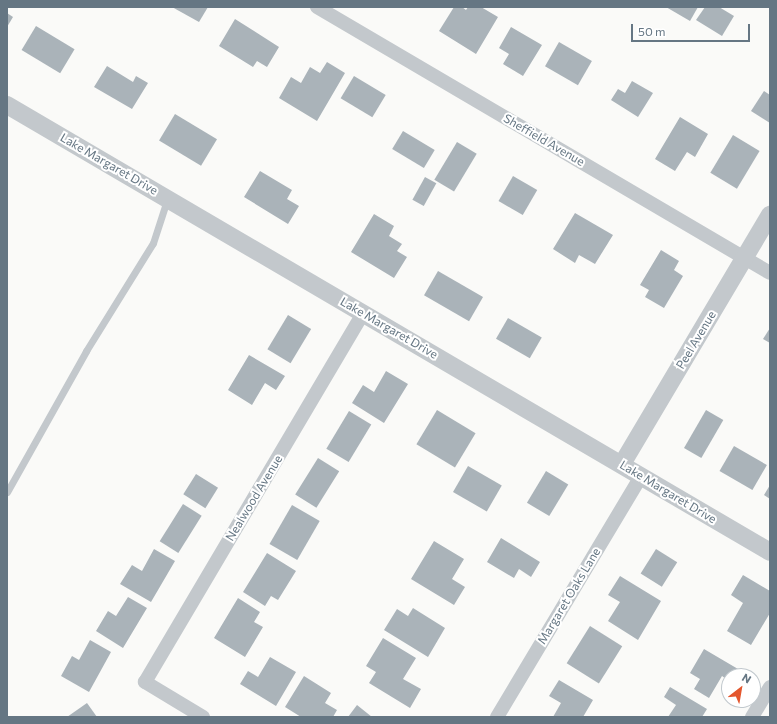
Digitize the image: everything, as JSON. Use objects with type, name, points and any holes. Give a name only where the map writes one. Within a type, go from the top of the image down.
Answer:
[{"type":"street","name":"Sheffield Avenue","points":[[317,7],[770,274]]},
{"type":"street","name":"Lake Margaret Drive","points":[[7,105],[770,552]]},
{"type":"street","name":"Peel Avenue","points":[[622,464],[770,215]]},
{"type":"street","name":"Nealwood Avenue","points":[[202,717],[145,682],[363,313]]},
{"type":"street","name":"Margaret Oaks Lane","points":[[497,717],[641,476]]},
{"type":"street","points":[[752,717],[770,687]]},
{"type":"lane","points":[[7,492],[86,351],[154,242],[167,198]]},
{"type":"building","points":[[172,7],[208,7],[199,22]]},
{"type":"building","points":[[454,7],[462,7],[466,10],[468,7],[481,7],[498,17],[476,54],[439,31]]},
{"type":"building","points":[[666,7],[698,7],[690,21]]},
{"type":"building","points":[[705,7],[719,7],[734,16],[722,36],[696,20]]},
{"type":"building","points":[[7,13],[13,17],[7,27]]},
{"type":"building","points":[[235,19],[279,47],[267,67],[257,61],[253,67],[219,46]]},
{"type":"building","points":[[36,26],[75,49],[60,73],[22,50]]},
{"type":"building","points":[[511,27],[542,45],[523,76],[503,64],[509,54],[499,48]]},
{"type":"building","points":[[559,42],[592,61],[578,85],[545,66]]},
{"type":"building","points":[[327,62],[345,73],[317,121],[279,98],[291,77],[301,83],[310,67],[320,73]]},
{"type":"building","points":[[107,66],[133,82],[136,76],[148,83],[132,109],[94,87]]},
{"type":"building","points":[[354,76],[386,95],[372,117],[341,98]]},
{"type":"building","points":[[632,81],[653,93],[638,117],[611,100],[618,89],[625,93]]},
{"type":"building","points":[[764,91],[770,95],[770,123],[751,111]]},
{"type":"building","points":[[175,114],[217,139],[201,166],[159,141]]},
{"type":"building","points":[[680,117],[708,134],[695,157],[687,152],[675,171],[655,159]]},
{"type":"building","points":[[403,131],[435,150],[424,168],[392,149]]},
{"type":"building","points":[[733,135],[760,151],[737,189],[710,173]]},
{"type":"building","points":[[457,142],[477,154],[454,192],[434,180]]},
{"type":"building","points":[[260,171],[292,190],[287,199],[299,206],[288,224],[244,197]]},
{"type":"building","points":[[513,176],[537,190],[523,215],[498,201]]},
{"type":"building","points":[[425,177],[436,183],[424,206],[412,200]]},
{"type":"building","points":[[575,213],[613,235],[595,264],[579,255],[575,263],[553,249]]},
{"type":"building","points":[[374,214],[394,226],[389,236],[402,244],[397,251],[407,257],[394,278],[351,252]]},
{"type":"building","points":[[661,250],[679,261],[674,270],[683,276],[664,308],[645,297],[649,290],[640,285]]},
{"type":"building","points":[[438,271],[483,297],[469,321],[424,295]]},
{"type":"building","points":[[288,315],[311,329],[291,363],[267,349]]},
{"type":"building","points":[[508,318],[542,337],[530,358],[496,339]]},
{"type":"building","points":[[770,328],[770,343],[763,339]]},
{"type":"building","points":[[249,355],[285,376],[276,390],[265,383],[252,405],[228,390]]},
{"type":"building","points":[[386,371],[408,384],[384,423],[352,403],[363,385],[374,392]]},
{"type":"building","points":[[437,410],[476,433],[455,467],[416,444]]},
{"type":"building","points":[[706,410],[723,420],[701,458],[684,448]]},
{"type":"building","points":[[349,411],[371,424],[349,462],[326,449]]},
{"type":"building","points":[[734,446],[767,465],[752,490],[720,471]]},
{"type":"building","points":[[318,458],[339,471],[316,508],[295,494]]},
{"type":"building","points":[[468,466],[502,486],[487,511],[453,492]]},
{"type":"building","points":[[546,471],[568,484],[549,516],[527,503]]},
{"type":"building","points":[[196,474],[218,488],[205,508],[183,494]]},
{"type":"building","points":[[770,485],[770,499],[764,495]]},
{"type":"building","points":[[183,504],[202,516],[178,553],[160,541]]},
{"type":"building","points":[[292,505],[320,521],[297,560],[270,544]]},
{"type":"building","points":[[501,538],[540,562],[531,577],[519,569],[514,578],[487,562]]},
{"type":"building","points":[[434,541],[464,559],[452,579],[465,587],[454,605],[411,579]]},
{"type":"building","points":[[154,549],[175,561],[151,602],[120,584],[132,565],[142,571]]},
{"type":"building","points":[[656,549],[677,562],[662,587],[641,574]]},
{"type":"building","points":[[267,553],[296,571],[278,600],[271,596],[265,606],[243,592]]},
{"type":"building","points":[[743,575],[770,591],[770,613],[751,645],[727,631],[743,603],[731,595]]},
{"type":"building","points":[[620,576],[661,601],[638,640],[608,621],[620,602],[608,595]]},
{"type":"building","points":[[128,597],[147,608],[123,648],[96,631],[108,611],[116,616]]},
{"type":"building","points":[[238,598],[260,612],[254,622],[263,627],[245,657],[214,638]]},
{"type":"building","points":[[413,608],[445,628],[428,657],[384,630],[397,609],[408,616]]},
{"type":"building","points":[[590,626],[622,646],[599,683],[567,663]]},
{"type":"building","points":[[383,638],[416,658],[403,679],[421,689],[410,708],[369,683],[376,672],[366,666]]},
{"type":"building","points":[[90,640],[111,652],[89,692],[61,676],[72,656],[79,660]]},
{"type":"building","points":[[704,649],[736,668],[721,668],[721,678],[709,698],[694,689],[700,679],[690,673]]},
{"type":"building","points":[[270,657],[296,672],[276,706],[240,684],[248,671],[258,677]]},
{"type":"building","points":[[304,676],[331,693],[325,703],[337,710],[333,717],[301,717],[285,707]]},
{"type":"building","points":[[559,680],[593,700],[583,717],[553,717],[561,703],[549,696]]},
{"type":"building","points":[[670,687],[707,709],[702,717],[668,717],[676,705],[664,697]]},
{"type":"building","points":[[87,703],[97,717],[67,717]]},
{"type":"building","points":[[357,705],[372,717],[348,717]]}]
